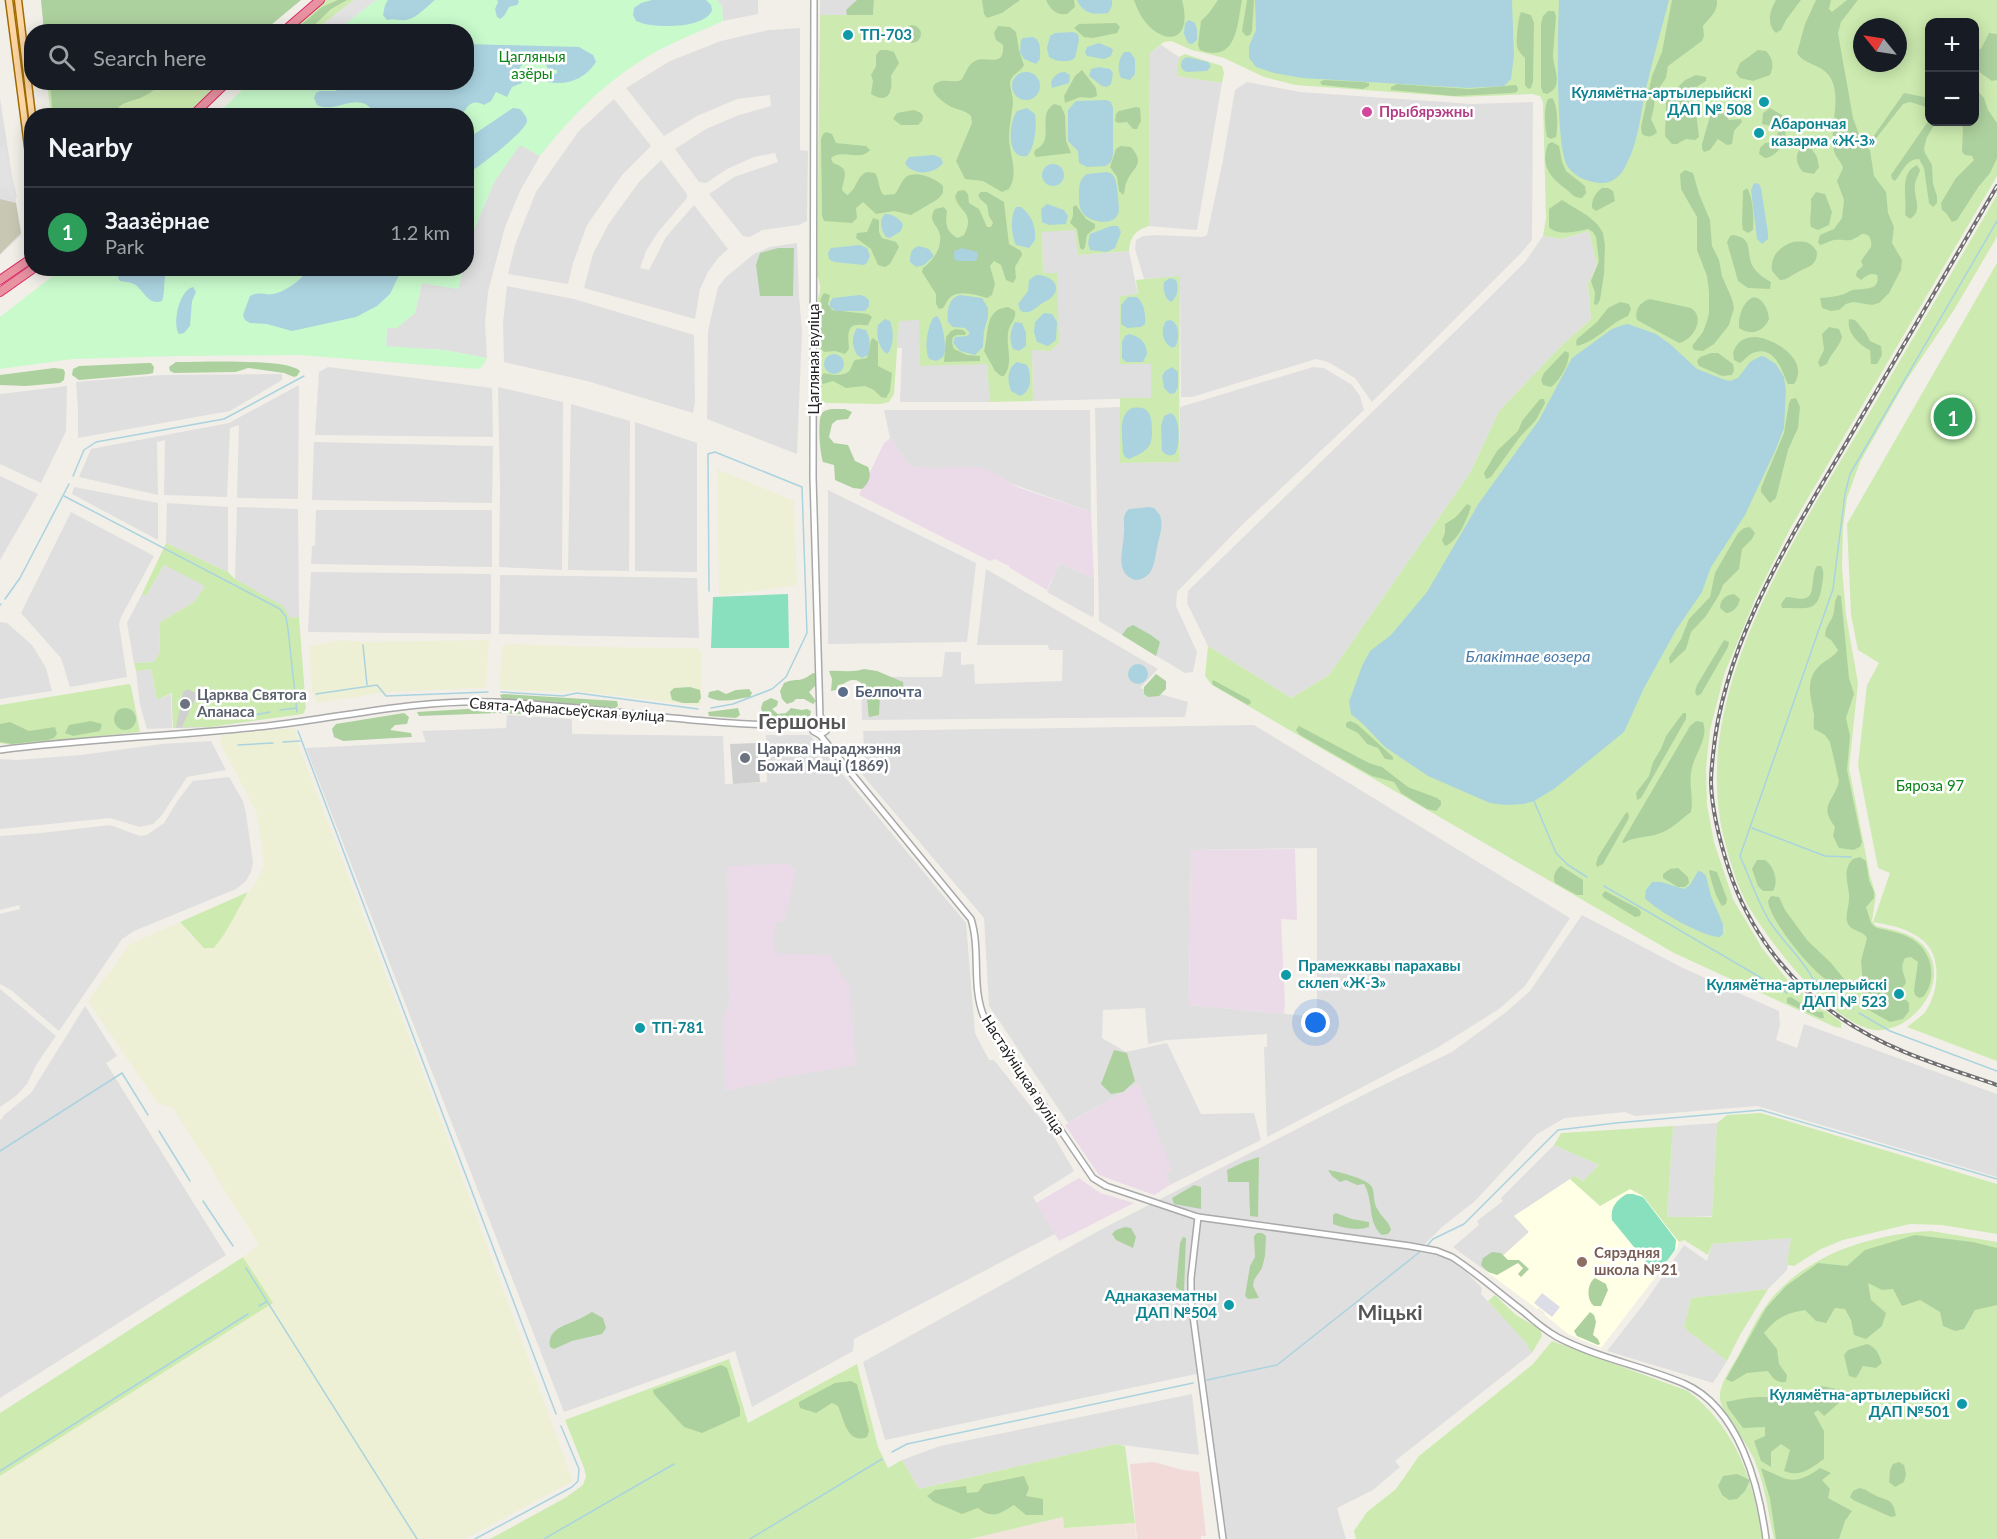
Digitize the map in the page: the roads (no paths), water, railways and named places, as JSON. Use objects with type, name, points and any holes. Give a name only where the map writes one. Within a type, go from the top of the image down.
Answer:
[{"type":"highway","points":[[292,24],[320,0]]},
{"type":"highway","points":[[200,108],[219,90]]},
{"type":"highway","points":[[0,280],[24,264]]},
{"type":"highway","points":[[0,292],[24,275]]},
{"type":"main road","points":[[9,0],[24,115]]},
{"type":"main road","points":[[18,0],[24,50]]},
{"type":"main road","points":[[29,90],[31,108]]},
{"type":"street","name":"Цагляная вуліца","points":[[814,0],[813,477],[820,718]]},
{"type":"street","name":"Свята-Афанасьеўская вуліца","points":[[0,750],[103,738],[266,726],[422,703],[494,701],[757,725],[812,726]]},
{"type":"street","points":[[820,718],[826,722],[828,727],[820,735],[813,731],[812,726],[815,720],[820,718]]},
{"type":"street","name":"Настаўніцкая вуліца","points":[[820,735],[971,919],[976,937],[978,994],[984,1017],[1082,1164],[1099,1183],[1198,1216]]},
{"type":"street","points":[[1223,1539],[1191,1301],[1191,1278],[1198,1216],[1437,1251],[1460,1262],[1553,1335],[1696,1390],[1718,1409],[1738,1440],[1748,1461],[1754,1478],[1766,1539]]},
{"type":"water","points":[[388,0],[435,0],[410,19],[387,20],[383,15]]},
{"type":"water","points":[[497,0],[518,0],[519,2],[509,7],[500,19],[495,9]]},
{"type":"water","points":[[652,0],[706,0],[712,10],[700,21],[678,26],[644,24],[636,21],[633,15],[634,8]]},
{"type":"water","points":[[1077,0],[1112,0],[1112,6],[1108,13],[1098,14],[1086,11]]},
{"type":"water","points":[[1255,0],[1512,0],[1514,56],[1511,79],[1504,86],[1468,88],[1302,78],[1274,73],[1256,67],[1249,58],[1249,46],[1256,30]]},
{"type":"water","points":[[1559,0],[1669,0],[1633,149],[1621,174],[1608,182],[1595,182],[1578,176],[1568,167],[1564,156],[1558,87]]},
{"type":"water","points":[[1189,20],[1195,23],[1197,30],[1197,40],[1192,44],[1188,43],[1184,34],[1185,23]]},
{"type":"water","points":[[1055,33],[1078,34],[1079,40],[1075,58],[1062,61],[1049,57],[1047,48],[1050,36]]},
{"type":"water","points":[[1033,37],[1038,41],[1040,47],[1040,59],[1036,64],[1024,59],[1020,52],[1021,40]]},
{"type":"water","points":[[1099,43],[1113,50],[1111,56],[1104,59],[1087,56],[1085,52],[1087,47]]},
{"type":"water","points":[[474,44],[579,47],[593,55],[596,62],[581,77],[569,82],[555,83],[548,82],[547,78],[557,73],[557,70],[550,70],[542,61],[536,61],[530,57],[516,74],[522,83],[512,87],[507,97],[496,92],[491,101],[484,105],[473,103],[466,108],[371,108],[356,102],[332,107],[317,105],[314,98],[316,93],[474,90]]},
{"type":"water","points":[[1124,52],[1130,52],[1135,59],[1135,74],[1130,80],[1121,78],[1119,72],[1119,61]]},
{"type":"water","points":[[1187,57],[1208,62],[1211,66],[1207,71],[1186,72],[1182,69],[1181,64]]},
{"type":"water","points":[[1099,67],[1110,69],[1113,73],[1111,84],[1107,87],[1089,76],[1091,69]]},
{"type":"water","points":[[1026,72],[1036,76],[1040,86],[1036,96],[1026,100],[1016,96],[1012,86],[1016,76]]},
{"type":"water","points":[[1065,72],[1070,75],[1069,83],[1052,88],[1051,83],[1054,76]]},
{"type":"water","points":[[1106,100],[1111,102],[1113,108],[1113,155],[1111,162],[1106,166],[1087,167],[1079,163],[1078,151],[1068,141],[1068,110],[1076,101]]},
{"type":"water","points":[[513,108],[520,109],[526,116],[525,126],[519,133],[474,169],[474,134]]},
{"type":"water","points":[[1027,108],[1035,114],[1035,136],[1027,156],[1020,156],[1012,146],[1012,123],[1017,111]]},
{"type":"water","points":[[934,155],[941,158],[943,163],[929,172],[918,172],[905,163],[909,157]]},
{"type":"water","points":[[1053,164],[1063,171],[1064,175],[1057,185],[1053,186],[1043,179],[1042,175],[1049,165]]},
{"type":"water","points":[[1107,172],[1112,174],[1116,181],[1119,212],[1111,221],[1100,222],[1089,218],[1082,212],[1079,203],[1079,188],[1081,180],[1087,174]]},
{"type":"water","points":[[1754,183],[1759,184],[1761,188],[1768,233],[1768,239],[1762,244],[1757,239],[1751,190]]},
{"type":"water","points":[[1047,204],[1064,210],[1068,216],[1066,224],[1049,225],[1042,222],[1041,209]]},
{"type":"water","points":[[1016,207],[1025,210],[1034,226],[1035,240],[1029,248],[1016,245],[1014,241],[1012,220]]},
{"type":"water","points":[[885,214],[896,217],[903,225],[901,231],[890,238],[886,237],[882,228],[881,222]]},
{"type":"water","points":[[1111,226],[1118,226],[1121,232],[1115,248],[1107,252],[1090,250],[1088,243],[1090,234]]},
{"type":"water","points":[[860,245],[867,248],[870,256],[864,265],[834,262],[829,259],[828,253],[831,248]]},
{"type":"water","points":[[919,246],[929,249],[934,256],[924,265],[916,267],[910,262],[910,256]]},
{"type":"water","points":[[962,248],[977,252],[976,261],[954,259],[954,251]]},
{"type":"water","points":[[1036,275],[1052,280],[1056,291],[1050,299],[1033,310],[1023,312],[1018,304],[1028,291],[1029,280]]},
{"type":"water","points":[[118,276],[165,276],[162,301],[153,301],[134,284],[120,281]]},
{"type":"water","points":[[303,276],[399,276],[390,294],[377,306],[356,317],[292,331],[245,320],[243,315],[250,296],[259,293],[277,293],[293,285]]},
{"type":"water","points":[[1170,278],[1176,280],[1177,286],[1176,295],[1171,302],[1165,296],[1164,288],[1164,282]]},
{"type":"water","points":[[193,287],[196,292],[192,301],[190,326],[184,333],[179,334],[176,323],[178,308],[184,294]]},
{"type":"water","points":[[860,295],[869,300],[869,306],[865,311],[836,311],[830,307],[833,298]]},
{"type":"water","points":[[960,295],[982,298],[988,308],[983,347],[975,355],[960,351],[953,343],[955,337],[967,336],[970,333],[965,328],[953,327],[948,322],[948,309],[951,302]]},
{"type":"water","points":[[1128,297],[1137,297],[1143,306],[1145,324],[1141,327],[1127,328],[1121,324],[1121,305]]},
{"type":"water","points":[[1044,313],[1052,314],[1057,322],[1056,340],[1048,346],[1037,342],[1034,332],[1035,322]]},
{"type":"water","points":[[937,316],[943,329],[945,352],[936,361],[929,359],[926,344],[931,322]]},
{"type":"water","points":[[885,319],[890,321],[893,334],[891,348],[887,354],[878,341],[877,333],[878,325]]},
{"type":"water","points":[[1171,320],[1178,332],[1176,346],[1172,348],[1166,343],[1163,332],[1166,321]]},
{"type":"water","points":[[1015,322],[1022,323],[1026,333],[1026,346],[1019,351],[1013,349],[1011,342],[1011,332]]},
{"type":"water","name":"Блакітнае возера","points":[[1628,324],[1656,334],[1697,369],[1725,380],[1738,378],[1750,362],[1761,356],[1776,364],[1784,377],[1786,391],[1784,428],[1745,515],[1711,567],[1702,592],[1676,630],[1644,688],[1624,732],[1554,789],[1534,801],[1506,805],[1490,803],[1428,776],[1385,747],[1351,714],[1349,702],[1370,651],[1391,635],[1427,592],[1479,503],[1539,420],[1572,358],[1612,329]]},
{"type":"water","points":[[857,328],[866,330],[869,339],[868,355],[862,358],[857,355],[853,345]]},
{"type":"water","points":[[1129,334],[1140,338],[1144,343],[1147,354],[1143,362],[1126,362],[1122,358],[1122,342]]},
{"type":"water","points":[[834,354],[841,357],[844,364],[841,371],[834,374],[827,371],[824,364],[827,357]]},
{"type":"water","points":[[1017,362],[1027,365],[1030,374],[1029,387],[1020,396],[1011,391],[1009,383],[1010,371]]},
{"type":"water","points":[[1172,367],[1178,372],[1178,387],[1175,393],[1170,394],[1164,388],[1162,376]]},
{"type":"water","points":[[1132,408],[1143,408],[1149,413],[1152,435],[1147,448],[1129,459],[1123,453],[1122,428],[1124,416]]},
{"type":"water","points":[[1171,413],[1177,420],[1179,438],[1175,454],[1169,455],[1162,451],[1161,426],[1164,416]]},
{"type":"water","points":[[1154,508],[1160,515],[1161,532],[1150,573],[1146,577],[1135,580],[1124,572],[1122,566],[1124,517],[1129,509]]},
{"type":"water","points":[[1138,664],[1145,667],[1148,674],[1145,681],[1138,684],[1131,681],[1128,674],[1131,667]]},
{"type":"water","points":[[1698,871],[1706,876],[1711,896],[1723,924],[1723,934],[1720,937],[1703,933],[1681,922],[1645,898],[1646,890],[1652,882],[1661,882],[1684,889],[1690,885]]},
{"type":"waterway","points":[[1808,987],[1813,979],[1770,922],[1757,898],[1740,856],[1833,589],[1845,494],[1850,474],[1997,221]]},
{"type":"waterway","points":[[73,476],[84,450],[96,442],[224,419],[304,376]]},
{"type":"waterway","points":[[709,591],[708,454],[715,452],[802,487],[807,633],[786,677],[772,689],[733,704],[711,708]]},
{"type":"waterway","points":[[5,599],[20,578],[69,484]]},
{"type":"waterway","points":[[64,496],[280,609],[286,617],[288,629],[297,712]]},
{"type":"waterway","points":[[363,645],[367,685]]},
{"type":"waterway","points":[[316,694],[377,685],[386,696],[488,692]]},
{"type":"waterway","points":[[501,692],[563,696],[577,693],[698,709]]},
{"type":"waterway","points":[[280,710],[296,708]]},
{"type":"waterway","points":[[243,717],[270,712]]},
{"type":"waterway","points":[[298,731],[556,1414]]},
{"type":"waterway","points":[[283,742],[300,741]]},
{"type":"waterway","points":[[238,745],[273,743]]},
{"type":"waterway","points":[[1534,801],[1556,853],[1568,865],[1587,877]]},
{"type":"waterway","points":[[1752,828],[1825,856],[1851,857]]},
{"type":"waterway","points":[[1604,886],[1787,993]]},
{"type":"waterway","points":[[1814,979],[1853,1009]]},
{"type":"waterway","points":[[1859,1013],[1890,1031],[1997,1071]]},
{"type":"waterway","points":[[0,1151],[122,1073],[148,1115]]},
{"type":"waterway","points":[[1425,1248],[1433,1239],[1464,1224],[1558,1130],[1616,1123],[1761,1110],[1997,1179]]},
{"type":"waterway","points":[[159,1131],[190,1181]]},
{"type":"waterway","points":[[203,1201],[233,1246]]},
{"type":"waterway","points":[[1207,1380],[1277,1365],[1421,1251]]},
{"type":"waterway","points":[[246,1268],[417,1539]]},
{"type":"waterway","points":[[259,1306],[266,1302]]},
{"type":"waterway","points":[[0,1471],[248,1314]]},
{"type":"waterway","points":[[892,1452],[907,1444],[1193,1383]]},
{"type":"waterway","points":[[475,1539],[572,1487],[578,1481],[579,1469],[561,1426]]},
{"type":"waterway","points":[[750,1539],[882,1459]]},
{"type":"waterway","points":[[544,1539],[674,1464]]},
{"type":"railway","points":[[1997,186],[1787,544],[1766,585],[1747,626],[1720,711],[1711,783],[1720,838],[1737,891],[1758,932],[1786,970],[1802,987],[1838,1016],[1875,1038],[1935,1064],[1997,1085]]},
{"type":"place","name":"ТП-703","points":[[848,35]]},
{"type":"place","name":"Кулямётна-артылерыйскі ДАП № 508","points":[[1764,102]]},
{"type":"place","name":"Прыбярэжны","points":[[1367,112]]},
{"type":"place","name":"Абарончая казарма «Ж-З»","points":[[1759,133]]},
{"type":"place","name":"Заазёрнае","points":[[1953,417]]},
{"type":"place","name":"Белпочта","points":[[843,692]]},
{"type":"place","name":"Царква Святога Апанаса","points":[[185,704]]},
{"type":"place","name":"Царква Нараджэння Божай Маці (1869)","points":[[745,758]]},
{"type":"place","name":"Прамежкавы парахавы склеп «Ж-З»","points":[[1286,975]]},
{"type":"place","name":"Кулямётна-артылерыйскі ДАП № 523","points":[[1899,994]]},
{"type":"place","name":"ТП-781","points":[[640,1028]]},
{"type":"place","name":"Сярэдняя школа №21","points":[[1582,1262]]},
{"type":"place","name":"Аднаказематны ДАП №504","points":[[1229,1305]]},
{"type":"place","name":"Кулямётна-артылерыйскі ДАП №501","points":[[1962,1404]]},
{"type":"district","name":"Гершоны","points":[[802,722]]},
{"type":"district","name":"Міцькі","points":[[1390,1313]]},
{"type":"park label","name":"Цагляныя азёры","points":[[532,66]]},
{"type":"park label","name":"Бяроза 97","points":[[1930,786]]}]
